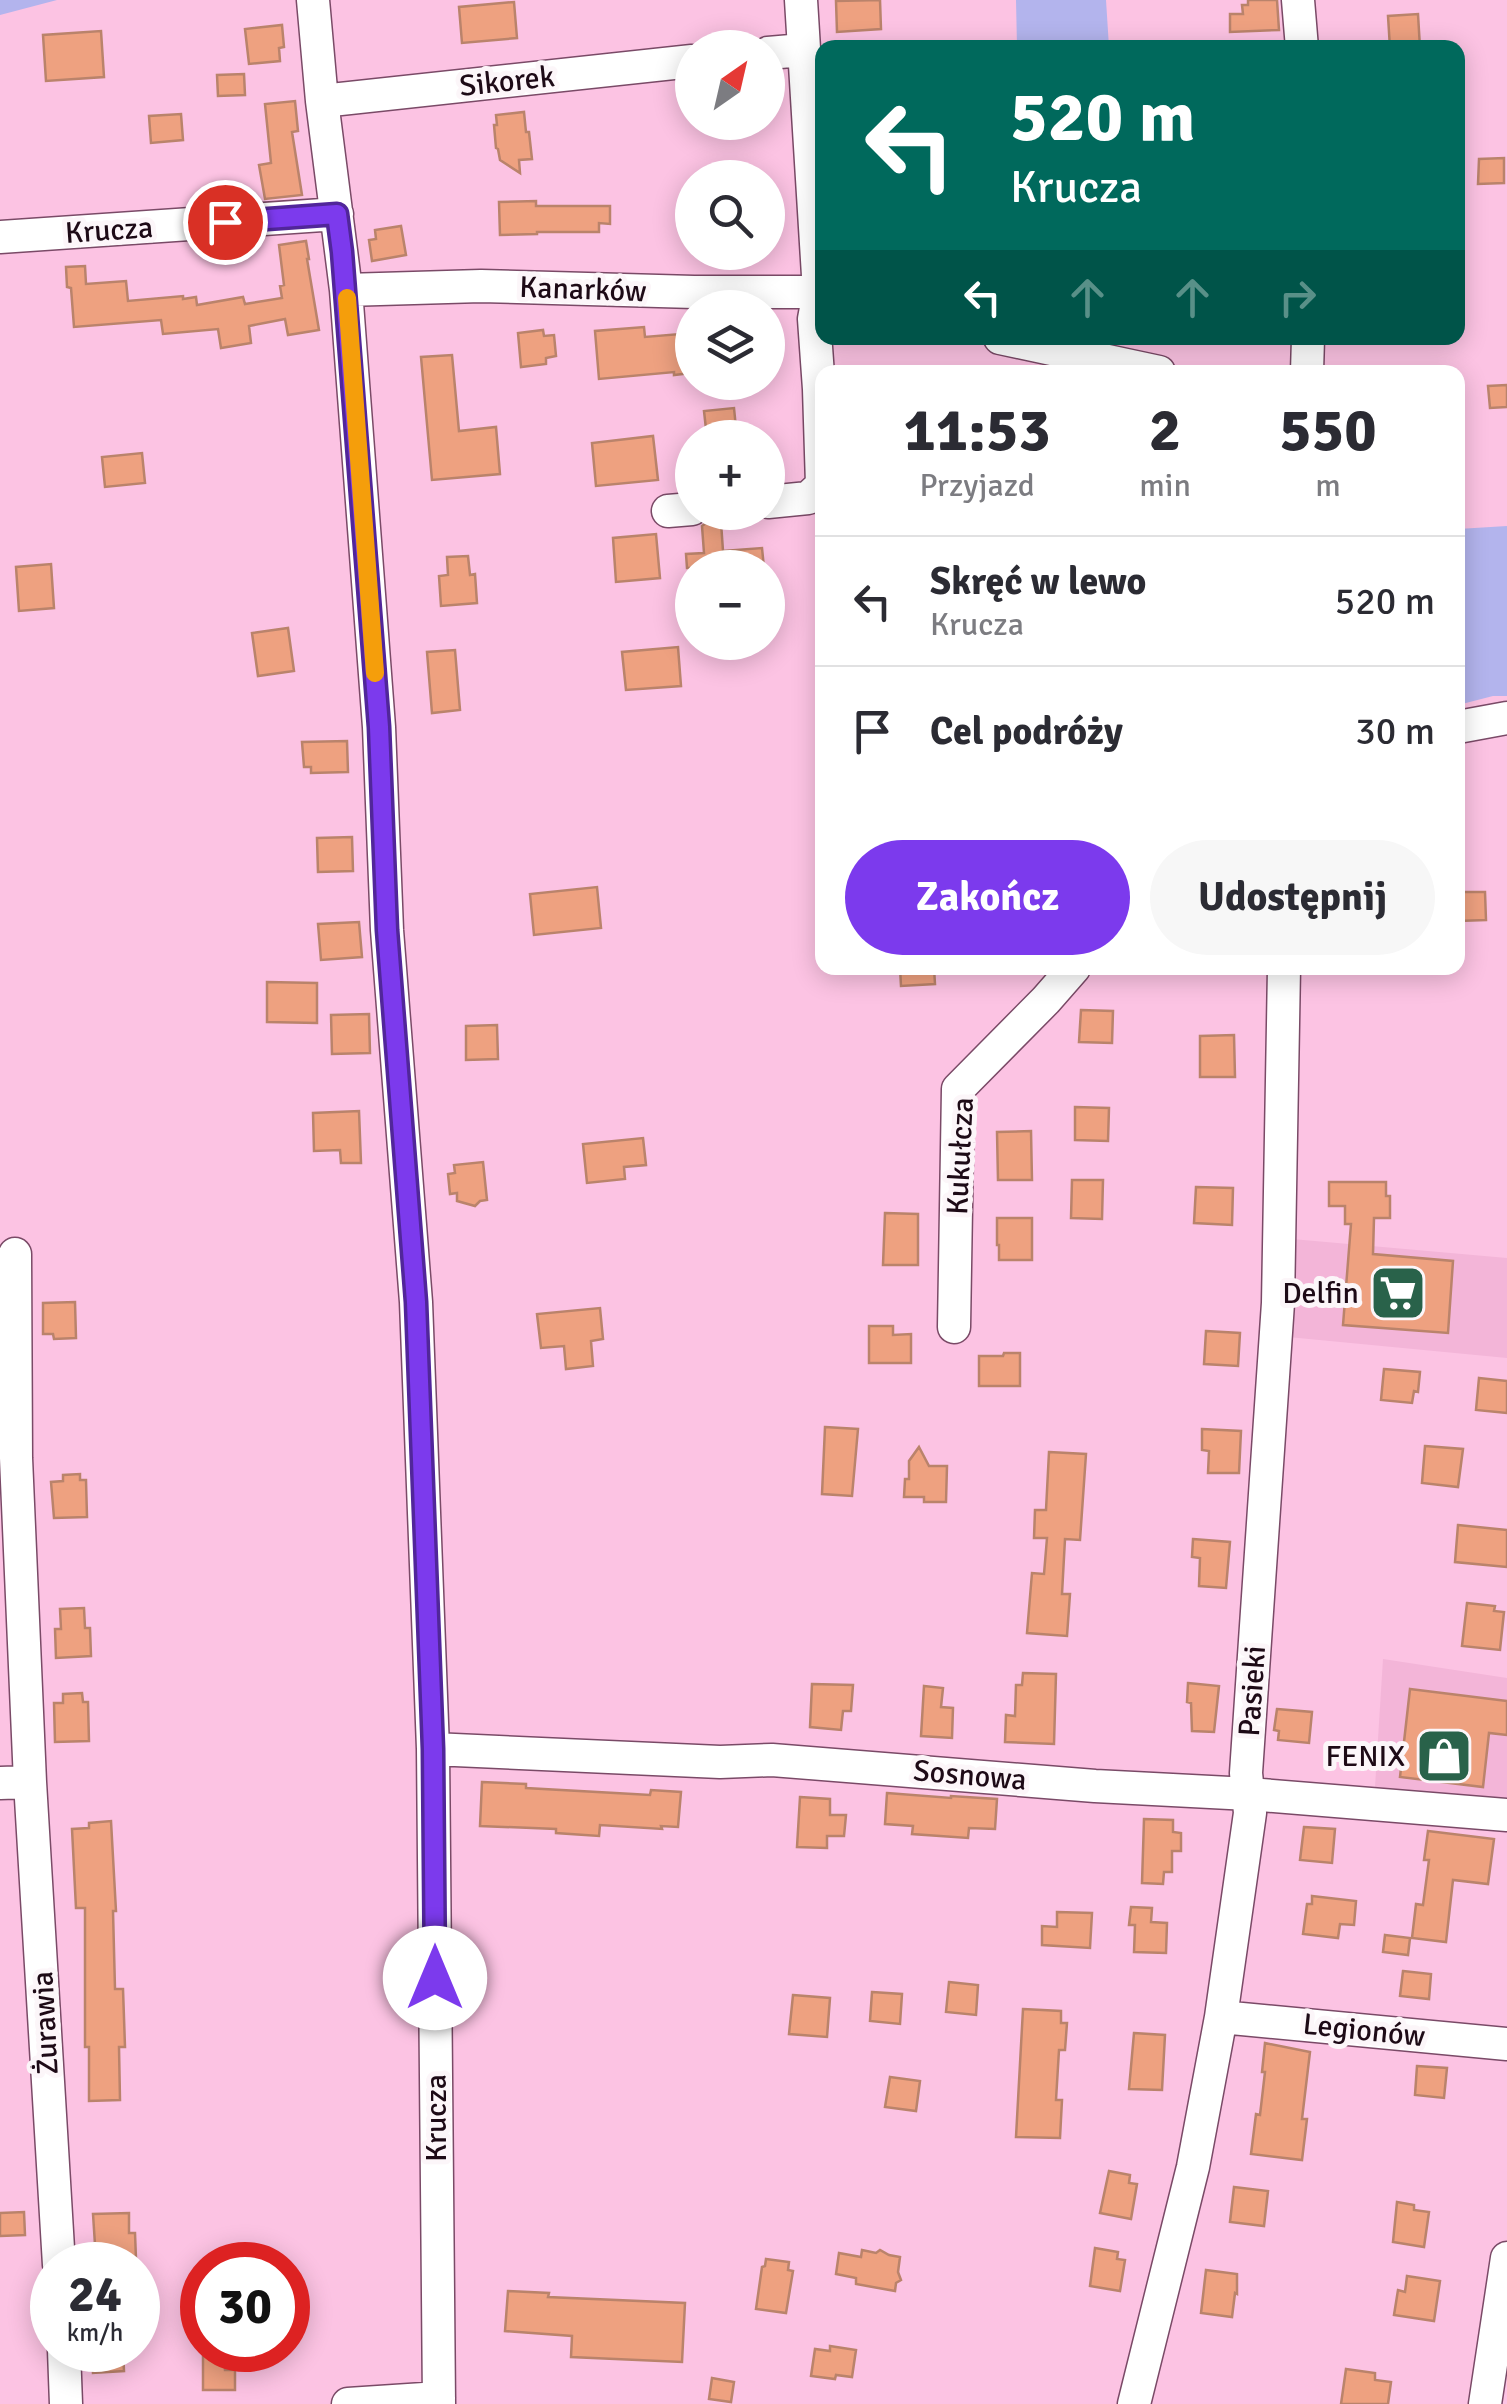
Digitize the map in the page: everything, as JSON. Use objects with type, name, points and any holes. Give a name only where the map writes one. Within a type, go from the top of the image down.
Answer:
[{"type":"street","name":"Krucza","points":[[314,0],[322,101],[346,290],[378,708],[387,930],[416,1302],[433,1749],[439,2401]]},
{"type":"street","points":[[801,0],[815,211]]},
{"type":"street","points":[[1298,0],[1301,40]]},
{"type":"street","points":[[785,52],[803,50]]},
{"type":"street","name":"Sikorek","points":[[322,101],[675,64]]},
{"type":"street","name":"Krucza","points":[[0,237],[337,214]]},
{"type":"street","name":"Kanarków","points":[[346,290],[480,286],[815,292]]},
{"type":"street","points":[[1033,345],[1126,365]]},
{"type":"street","points":[[785,500],[808,498],[815,492]]},
{"type":"street","points":[[1465,726],[1507,718]]},
{"type":"street","name":"Kukułcza","points":[[954,1328],[958,1090],[1068,975]]},
{"type":"street","name":"Pasieki","points":[[1134,2404],[1193,2167],[1221,2016],[1250,1814],[1246,1772],[1278,1303],[1284,975]]},
{"type":"street","name":"Żurawia","points":[[15,1254],[15,1782],[58,2242]]},
{"type":"street","name":"Sosnowa","points":[[433,1749],[720,1762],[772,1760],[1507,1815]]},
{"type":"street","name":"Legionów","points":[[1221,2016],[1507,2044]]},
{"type":"street","points":[[1485,2404],[1507,2258]]},
{"type":"street","points":[[65,2372],[66,2404]]},
{"type":"street","points":[[348,2404],[439,2401]]},
{"type":"shaded area","points":[[0,0],[57,0],[0,15]]},
{"type":"shaded area","points":[[1016,0],[1106,0],[1109,40],[1017,40]]},
{"type":"shaded area","points":[[1507,526],[1507,696],[1465,703],[1465,529]]},
{"type":"shaded area","points":[[1292,1239],[1507,1258],[1507,1358],[1288,1337]]},
{"type":"shaded area","points":[[1383,1659],[1507,1678],[1507,1801],[1375,1787]]},
{"type":"building","points":[[880,0],[881,29],[837,32],[836,1]]},
{"type":"building","points":[[1248,0],[1277,0],[1279,30],[1230,32],[1230,14],[1243,14],[1242,5],[1248,5]]},
{"type":"building","points":[[514,2],[517,38],[462,43],[459,7]]},
{"type":"building","points":[[1418,14],[1420,40],[1390,40],[1388,16]]},
{"type":"building","points":[[282,25],[284,47],[279,48],[280,61],[249,64],[245,29]]},
{"type":"building","points":[[101,31],[104,77],[46,81],[43,35]]},
{"type":"building","points":[[244,74],[245,95],[218,96],[217,75]]},
{"type":"building","points":[[295,101],[298,131],[292,132],[302,195],[265,199],[259,165],[271,163],[265,104]]},
{"type":"building","points":[[524,112],[532,159],[519,160],[520,173],[500,160],[494,125],[496,115]]},
{"type":"building","points":[[181,114],[183,140],[151,143],[149,116]]},
{"type":"building","points":[[1504,158],[1504,183],[1478,184],[1479,159]]},
{"type":"building","points":[[536,201],[536,206],[610,206],[610,224],[599,223],[599,232],[500,235],[499,202]]},
{"type":"building","points":[[401,226],[406,255],[372,261],[369,240],[376,239],[375,230]]},
{"type":"building","points":[[306,241],[319,330],[288,335],[285,319],[249,326],[251,343],[221,348],[218,329],[163,334],[161,320],[74,327],[66,267],[85,266],[86,284],[126,281],[128,301],[183,296],[196,297],[197,305],[243,297],[245,304],[282,298],[279,245]]},
{"type":"building","points":[[644,327],[645,337],[675,334],[675,375],[599,379],[595,331]]},
{"type":"building","points":[[543,330],[544,336],[554,335],[556,356],[546,358],[546,364],[521,367],[518,333]]},
{"type":"building","points":[[452,355],[459,431],[496,427],[500,474],[432,480],[421,357]]},
{"type":"building","points":[[1507,385],[1507,407],[1490,408],[1488,386]]},
{"type":"building","points":[[734,408],[735,420],[705,420],[704,411]]},
{"type":"building","points":[[653,436],[658,480],[596,486],[592,443]]},
{"type":"building","points":[[142,453],[145,483],[105,487],[102,457]]},
{"type":"building","points":[[702,530],[722,530],[723,550],[704,550]]},
{"type":"building","points":[[656,534],[660,578],[616,582],[613,538]]},
{"type":"building","points":[[468,556],[470,575],[475,574],[477,603],[441,606],[439,576],[448,575],[447,557]]},
{"type":"building","points":[[51,564],[54,608],[19,611],[16,567]]},
{"type":"building","points":[[288,628],[294,671],[258,676],[252,633]]},
{"type":"building","points":[[675,647],[681,686],[626,690],[622,652]]},
{"type":"building","points":[[455,650],[460,710],[432,713],[427,652]]},
{"type":"building","points":[[347,741],[348,772],[311,773],[311,767],[304,767],[302,742]]},
{"type":"building","points":[[352,837],[353,871],[318,872],[317,838]]},
{"type":"building","points":[[597,887],[601,928],[534,935],[530,894]]},
{"type":"building","points":[[1465,892],[1485,892],[1486,920],[1465,921]]},
{"type":"building","points":[[359,922],[362,957],[321,960],[318,924]]},
{"type":"building","points":[[900,975],[934,975],[935,984],[901,986]]},
{"type":"building","points":[[267,982],[317,983],[317,1023],[267,1022]]},
{"type":"building","points":[[1081,1010],[1113,1011],[1112,1043],[1079,1042]]},
{"type":"building","points":[[369,1014],[370,1053],[332,1054],[331,1015]]},
{"type":"building","points":[[497,1025],[498,1059],[466,1060],[466,1026]]},
{"type":"building","points":[[1234,1035],[1235,1077],[1200,1077],[1200,1036]]},
{"type":"building","points":[[1075,1107],[1109,1108],[1108,1141],[1075,1140]]},
{"type":"building","points":[[359,1111],[361,1163],[341,1163],[340,1150],[314,1151],[313,1113]]},
{"type":"building","points":[[1031,1131],[1032,1180],[998,1180],[997,1132]]},
{"type":"building","points":[[643,1138],[646,1165],[624,1167],[625,1179],[587,1183],[583,1144]]},
{"type":"building","points":[[483,1162],[487,1200],[475,1206],[457,1201],[457,1193],[450,1194],[448,1174],[455,1173],[454,1165]]},
{"type":"building","points":[[1072,1180],[1103,1180],[1102,1219],[1071,1218]]},
{"type":"building","name":"Delfin","points":[[1329,1182],[1386,1182],[1390,1218],[1374,1218],[1373,1254],[1453,1261],[1448,1333],[1343,1325],[1351,1224],[1345,1224],[1345,1206],[1329,1206]]},
{"type":"building","points":[[1196,1187],[1233,1188],[1232,1225],[1194,1223]]},
{"type":"building","points":[[885,1213],[918,1214],[918,1265],[883,1265]]},
{"type":"building","points":[[997,1218],[1032,1218],[1032,1260],[999,1260]]},
{"type":"building","points":[[75,1302],[76,1338],[54,1339],[53,1334],[43,1334],[43,1303]]},
{"type":"building","points":[[600,1308],[603,1339],[591,1341],[593,1366],[566,1369],[564,1346],[541,1348],[537,1314]]},
{"type":"building","points":[[869,1326],[893,1326],[893,1335],[911,1334],[911,1363],[869,1363]]},
{"type":"building","points":[[1206,1331],[1240,1333],[1238,1366],[1204,1364]]},
{"type":"building","points":[[1020,1353],[1020,1386],[979,1386],[979,1356]]},
{"type":"building","points":[[1384,1369],[1420,1372],[1418,1392],[1414,1391],[1412,1403],[1381,1400]]},
{"type":"building","points":[[1479,1378],[1507,1381],[1507,1413],[1476,1410]]},
{"type":"building","points":[[825,1427],[858,1429],[852,1496],[822,1494]]},
{"type":"building","points":[[1202,1429],[1241,1431],[1239,1473],[1208,1473],[1209,1451],[1202,1450]]},
{"type":"building","points":[[1425,1446],[1463,1449],[1458,1487],[1422,1483]]},
{"type":"building","points":[[919,1447],[929,1466],[947,1466],[946,1502],[904,1497],[909,1461]]},
{"type":"building","points":[[1049,1452],[1086,1454],[1080,1540],[1065,1539],[1062,1594],[1070,1594],[1067,1636],[1027,1633],[1032,1573],[1044,1574],[1047,1538],[1034,1538],[1035,1510],[1046,1510]]},
{"type":"building","points":[[80,1474],[80,1480],[86,1480],[87,1517],[54,1518],[51,1482],[63,1481],[63,1475]]},
{"type":"building","points":[[1458,1525],[1507,1530],[1507,1567],[1455,1562]]},
{"type":"building","points":[[1193,1539],[1230,1542],[1226,1588],[1199,1586],[1200,1558],[1192,1557]]},
{"type":"building","points":[[1467,1603],[1495,1606],[1494,1611],[1504,1612],[1500,1650],[1462,1646]]},
{"type":"building","points":[[84,1608],[85,1628],[90,1628],[91,1656],[56,1658],[55,1629],[61,1629],[60,1609]]},
{"type":"building","points":[[1023,1673],[1056,1674],[1054,1744],[1005,1742],[1006,1715],[1015,1716],[1016,1685],[1022,1685]]},
{"type":"building","points":[[1188,1683],[1219,1686],[1214,1732],[1192,1731]]},
{"type":"building","points":[[812,1684],[853,1685],[851,1711],[843,1711],[841,1730],[810,1727]]},
{"type":"building","points":[[924,1686],[943,1688],[941,1707],[953,1708],[952,1738],[921,1736]]},
{"type":"building","name":"FENIX","points":[[1410,1689],[1507,1701],[1507,1735],[1489,1733],[1483,1787],[1400,1777]]},
{"type":"building","points":[[82,1693],[83,1702],[88,1702],[89,1741],[55,1742],[54,1703],[63,1703],[63,1694]]},
{"type":"building","points":[[1277,1709],[1312,1712],[1309,1743],[1278,1740],[1279,1731],[1274,1730]]},
{"type":"building","points":[[482,1782],[650,1795],[651,1790],[681,1792],[678,1827],[600,1825],[599,1836],[556,1833],[556,1829],[480,1826]]},
{"type":"building","points":[[887,1793],[997,1799],[995,1829],[969,1828],[968,1838],[912,1834],[913,1826],[885,1824]]},
{"type":"building","points":[[800,1797],[830,1799],[830,1815],[846,1815],[844,1836],[827,1836],[827,1848],[797,1847]]},
{"type":"building","points":[[1144,1819],[1173,1820],[1173,1832],[1181,1833],[1181,1851],[1172,1851],[1172,1872],[1164,1872],[1163,1884],[1142,1883]]},
{"type":"building","points":[[111,1821],[115,1989],[123,1989],[125,2047],[119,2047],[120,2100],[89,2101],[85,1908],[76,1908],[72,1829]]},
{"type":"building","points":[[1304,1827],[1335,1829],[1332,1863],[1300,1860]]},
{"type":"building","points":[[1428,1831],[1494,1839],[1488,1884],[1453,1880],[1446,1942],[1412,1938],[1416,1904],[1423,1905]]},
{"type":"building","points":[[1312,1896],[1356,1901],[1354,1925],[1340,1924],[1338,1938],[1303,1934],[1307,1904],[1312,1904]]},
{"type":"building","points":[[1131,1907],[1152,1908],[1151,1922],[1167,1923],[1166,1953],[1134,1952],[1135,1925],[1129,1925]]},
{"type":"building","points":[[1057,1912],[1092,1913],[1090,1948],[1042,1945],[1042,1926],[1057,1927]]},
{"type":"building","points":[[1385,1935],[1410,1938],[1408,1955],[1383,1952]]},
{"type":"building","points":[[1403,1971],[1431,1974],[1429,1999],[1400,1996]]},
{"type":"building","points":[[949,1982],[978,1985],[976,2015],[946,2012]]},
{"type":"building","points":[[872,1992],[902,1994],[900,2024],[870,2021]]},
{"type":"building","points":[[793,1995],[830,1998],[827,2037],[789,2034]]},
{"type":"building","points":[[1023,2009],[1061,2011],[1061,2023],[1067,2023],[1065,2050],[1059,2050],[1056,2100],[1062,2100],[1060,2138],[1016,2137]]},
{"type":"building","points":[[1134,2033],[1165,2035],[1162,2090],[1129,2089]]},
{"type":"building","points":[[1265,2043],[1310,2052],[1302,2119],[1307,2119],[1302,2160],[1251,2154],[1256,2114],[1260,2115]]},
{"type":"building","points":[[1417,2066],[1447,2068],[1444,2098],[1415,2095]]},
{"type":"building","points":[[890,2077],[920,2081],[916,2111],[885,2107]]},
{"type":"building","points":[[1109,2171],[1130,2175],[1129,2183],[1137,2184],[1131,2219],[1100,2213]]},
{"type":"building","points":[[1234,2187],[1268,2191],[1264,2226],[1230,2222]]},
{"type":"building","points":[[1397,2202],[1429,2212],[1424,2247],[1393,2242]]},
{"type":"building","points":[[24,2212],[25,2235],[0,2236],[0,2213]]},
{"type":"building","points":[[129,2213],[129,2233],[135,2233],[135,2242],[95,2242],[93,2214]]},
{"type":"building","points":[[1095,2248],[1118,2252],[1117,2259],[1125,2260],[1120,2291],[1090,2286]]},
{"type":"building","points":[[862,2250],[880,2250],[900,2257],[901,2280],[895,2291],[856,2284],[856,2278],[836,2274],[839,2253],[861,2257]]},
{"type":"building","points":[[766,2259],[789,2262],[788,2270],[793,2271],[786,2313],[756,2309]]},
{"type":"building","points":[[1206,2270],[1237,2274],[1232,2317],[1201,2313]]},
{"type":"building","points":[[1407,2276],[1440,2281],[1434,2321],[1394,2315],[1398,2290],[1405,2292]]},
{"type":"building","points":[[508,2291],[549,2293],[548,2297],[685,2303],[682,2362],[571,2357],[572,2336],[505,2331]]},
{"type":"building","points":[[830,2346],[856,2350],[852,2377],[811,2376],[815,2349],[830,2351]]},
{"type":"building","points":[[1346,2369],[1375,2373],[1375,2380],[1391,2382],[1388,2404],[1341,2404]]},
{"type":"building","points":[[203,2372],[235,2372],[235,2390],[203,2390]]},
{"type":"building","points":[[712,2378],[734,2382],[731,2402],[709,2399]]},
{"type":"slow traffic","points":[[347,298],[375,673]]},
{"type":"place","name":"Delfin","points":[[1398,1293]]},
{"type":"place","name":"FENIX","points":[[1444,1756]]},
{"type":"route","points":[[225,222],[337,214],[342,252],[379,727],[387,930],[416,1302],[433,1749],[435,1978]]}]
